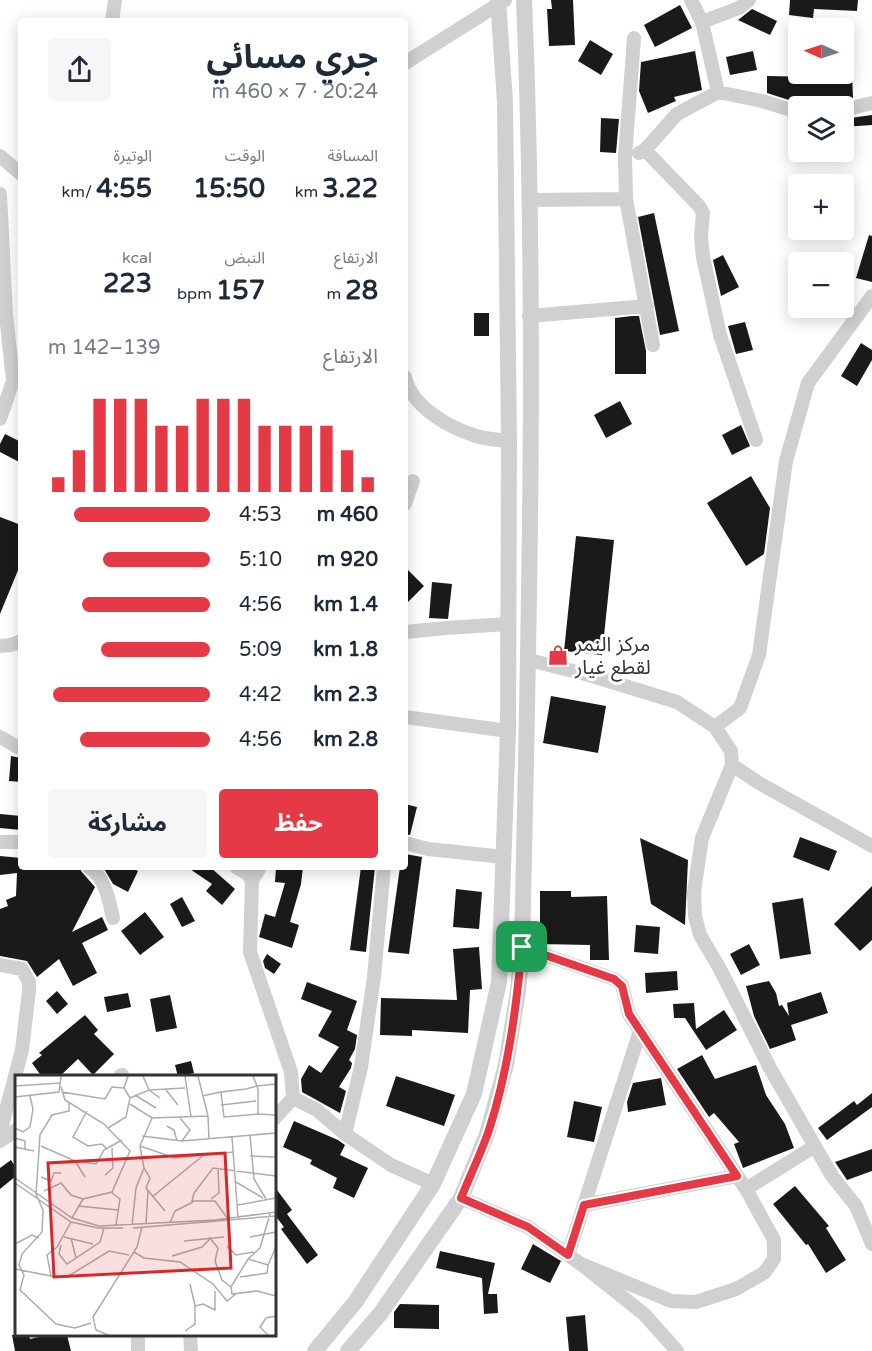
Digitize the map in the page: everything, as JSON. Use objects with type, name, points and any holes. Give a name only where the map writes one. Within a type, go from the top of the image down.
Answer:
[{"type":"street","points":[[112,18],[115,0]]},
{"type":"street","points":[[348,1351],[380,1314],[461,1198],[488,1134],[506,1065],[518,991],[522,947],[530,584],[528,99],[524,0]]},
{"type":"street","points":[[691,0],[702,22],[718,92]]},
{"type":"street","points":[[702,22],[739,8],[748,0]]},
{"type":"street","points":[[408,61],[500,1]]},
{"type":"street","points":[[315,1351],[356,1301],[432,1184],[474,1094],[499,982],[508,732],[509,441],[505,102],[500,1]]},
{"type":"street","points":[[633,38],[625,157],[626,199],[653,345]]},
{"type":"street","points":[[625,157],[645,150],[677,114],[718,92],[788,109]]},
{"type":"street","points":[[854,107],[872,103]]},
{"type":"street","points":[[645,150],[703,213],[701,237],[703,257],[720,335],[756,440]]},
{"type":"street","points":[[0,156],[18,171]]},
{"type":"street","points":[[0,194],[6,314],[13,381],[0,419]]},
{"type":"street","points":[[529,200],[626,199]]},
{"type":"street","points":[[715,727],[740,708],[759,655],[786,461],[808,383],[872,296]]},
{"type":"street","points":[[530,316],[647,306]]},
{"type":"street","points":[[408,387],[419,404],[448,424],[477,436],[509,441]]},
{"type":"street","points":[[408,495],[413,481]]},
{"type":"street","points":[[508,584],[530,584]]},
{"type":"street","points":[[408,632],[508,624]]},
{"type":"street","points":[[0,646],[18,642]]},
{"type":"street","points":[[529,660],[589,675],[677,702],[715,727],[731,751],[732,765],[702,838],[694,892],[699,935],[720,969],[770,1068],[832,1176],[856,1206],[872,1244]]},
{"type":"street","points":[[408,717],[508,732]]},
{"type":"street","points":[[0,737],[18,747]]},
{"type":"street","points":[[732,765],[759,783],[872,846]]},
{"type":"street","points":[[0,842],[18,842]]},
{"type":"street","points":[[408,844],[428,849],[504,857]]},
{"type":"street","points":[[94,870],[107,891],[113,918]]},
{"type":"street","points":[[241,870],[248,874],[252,881]]},
{"type":"street","points":[[258,870],[252,881],[250,952],[291,1072],[292,1098],[276,1117]]},
{"type":"street","points":[[345,1134],[361,1067],[374,977],[384,870]]},
{"type":"street","points":[[522,947],[614,979],[622,986],[629,1014],[746,1189],[774,1240],[774,1259],[764,1272],[736,1289],[696,1302],[671,1301],[581,1264]]},
{"type":"street","points":[[0,965],[22,969],[29,982],[22,1050],[15,1075]]},
{"type":"street","points":[[568,1255],[640,1031]]},
{"type":"street","points":[[0,1133],[15,1076]]},
{"type":"street","points":[[292,1098],[316,1110],[345,1134],[391,1165],[432,1184]]},
{"type":"street","points":[[0,1141],[15,1131]]},
{"type":"street","points":[[746,1189],[815,1146]]},
{"type":"street","points":[[584,1205],[737,1176]]},
{"type":"street","points":[[461,1198],[528,1227],[581,1264],[644,1314],[677,1351]]},
{"type":"street","points":[[190,1336],[191,1351]]},
{"type":"building","points":[[551,0],[573,0],[575,45],[549,46],[547,9],[552,9]]},
{"type":"building","points":[[790,0],[858,0],[857,11],[814,9],[813,18],[789,15]]},
{"type":"building","points":[[680,5],[692,28],[655,47],[644,25]]},
{"type":"building","points":[[752,9],[777,21],[770,35],[738,20]]},
{"type":"building","points":[[590,40],[613,54],[601,75],[578,61]]},
{"type":"building","points":[[695,51],[702,90],[674,97],[676,101],[648,113],[639,91],[641,62]]},
{"type":"building","points":[[753,51],[757,70],[730,75],[726,57]]},
{"type":"building","points":[[767,76],[788,76],[788,84],[852,84],[853,96],[788,96],[788,100],[767,93]]},
{"type":"building","points":[[872,115],[872,125],[854,126],[854,117]]},
{"type":"building","points":[[601,118],[619,119],[616,153],[600,152]]},
{"type":"building","points":[[654,213],[679,331],[660,335],[638,217]]},
{"type":"building","points":[[869,235],[872,236],[872,282],[856,278]]},
{"type":"building","points":[[723,255],[739,287],[721,296],[713,260]]},
{"type":"building","points":[[474,313],[489,313],[489,336],[474,336]]},
{"type":"building","points":[[639,316],[646,351],[646,374],[615,374],[615,318]]},
{"type":"building","points":[[745,322],[753,350],[736,354],[728,326]]},
{"type":"building","points":[[861,343],[872,350],[872,360],[857,386],[841,376]]},
{"type":"building","points":[[620,401],[632,424],[606,438],[594,415]]},
{"type":"building","points":[[741,425],[750,446],[732,455],[722,435]]},
{"type":"building","points":[[5,434],[18,440],[18,461],[0,452],[0,444]]},
{"type":"building","points":[[751,476],[770,508],[764,554],[746,566],[707,503]]},
{"type":"building","points":[[0,517],[18,524],[18,570],[0,614]]},
{"type":"building","points":[[576,536],[614,540],[602,655],[564,651]]},
{"type":"building","points":[[408,570],[424,586],[408,602]]},
{"type":"building","points":[[432,582],[452,584],[448,619],[429,618]]},
{"type":"building","points":[[551,696],[606,706],[598,753],[543,743]]},
{"type":"building","points":[[11,756],[18,757],[18,782],[9,781]]},
{"type":"building","points":[[408,805],[417,807],[410,835],[408,835]]},
{"type":"building","points":[[0,814],[18,816],[18,830],[0,828]]},
{"type":"building","points":[[800,837],[837,851],[829,871],[793,857]]},
{"type":"building","points":[[640,838],[688,860],[685,925],[651,904]]},
{"type":"building","points":[[408,855],[422,857],[409,954],[388,952],[400,870],[408,870]]},
{"type":"building","points":[[0,856],[18,858],[18,870],[81,870],[95,887],[72,932],[102,917],[108,930],[82,943],[97,973],[73,986],[59,959],[37,977],[27,961],[0,956],[0,909],[8,906],[6,900],[16,896],[17,873],[0,875]]},
{"type":"building","points":[[105,870],[138,871],[128,892],[113,884]]},
{"type":"building","points":[[191,870],[213,870],[235,889],[222,905],[206,891],[212,884]]},
{"type":"building","points":[[276,870],[303,870],[290,922],[299,925],[292,948],[259,937],[265,914],[275,917],[285,883],[275,882]]},
{"type":"building","points":[[361,870],[375,870],[366,952],[350,950]]},
{"type":"building","points":[[872,886],[872,940],[860,951],[834,924]]},
{"type":"building","points":[[456,889],[482,892],[479,929],[453,927]]},
{"type":"building","points":[[540,891],[571,891],[571,897],[607,896],[609,960],[590,960],[590,945],[540,944]]},
{"type":"building","points":[[182,897],[195,921],[182,927],[170,904]]},
{"type":"building","points":[[803,898],[811,954],[780,959],[772,903]]},
{"type":"building","points":[[145,912],[164,937],[140,955],[121,931]]},
{"type":"building","points":[[636,925],[660,927],[658,954],[634,952]]},
{"type":"building","points":[[749,944],[760,965],[741,975],[730,954]]},
{"type":"building","points":[[479,947],[482,989],[470,990],[468,1033],[412,1030],[412,1036],[380,1035],[381,998],[457,1000],[453,949]]},
{"type":"building","points":[[267,954],[281,964],[274,974],[265,968],[263,961]]},
{"type":"building","points":[[677,971],[678,990],[646,993],[645,973]]},
{"type":"building","points":[[769,981],[776,993],[779,1006],[782,1005],[789,1016],[787,1003],[821,992],[828,1013],[791,1025],[796,1040],[770,1049],[754,1016],[746,986]]},
{"type":"building","points":[[307,982],[357,1001],[347,1030],[357,1035],[355,1049],[349,1060],[352,1063],[351,1068],[339,1087],[346,1091],[340,1113],[302,1092],[301,1079],[309,1065],[321,1073],[339,1047],[318,1036],[332,1011],[301,999]]},
{"type":"building","points":[[57,991],[68,1004],[57,1014],[46,1001]]},
{"type":"building","points":[[128,993],[131,1007],[107,1012],[104,997]]},
{"type":"building","points":[[170,995],[177,1028],[156,1032],[150,999]]},
{"type":"building","points":[[694,1003],[696,1029],[724,1010],[737,1030],[706,1050],[685,1018],[674,1018],[673,1004]]},
{"type":"building","points":[[85,1015],[98,1030],[94,1034],[114,1054],[93,1075],[78,1059],[61,1075],[41,1075],[32,1063],[42,1055],[39,1053]]},
{"type":"building","points":[[702,1055],[715,1079],[756,1065],[766,1095],[785,1124],[794,1148],[743,1168],[734,1144],[739,1142],[714,1113],[709,1117],[677,1069]]},
{"type":"building","points":[[191,1061],[194,1073],[178,1075],[175,1065]]},
{"type":"building","points":[[396,1076],[455,1095],[444,1126],[386,1106]]},
{"type":"building","points":[[661,1078],[666,1105],[628,1112],[627,1102],[633,1083]]},
{"type":"building","points":[[872,1093],[872,1107],[827,1140],[818,1128],[854,1101],[857,1105]]},
{"type":"building","points":[[574,1101],[602,1107],[594,1142],[567,1137]]},
{"type":"building","points":[[294,1121],[338,1140],[345,1145],[340,1155],[368,1168],[354,1198],[333,1188],[337,1178],[310,1164],[312,1160],[283,1147]]},
{"type":"building","points":[[872,1149],[872,1171],[847,1180],[835,1162]]},
{"type":"building","points":[[11,1160],[15,1166],[15,1177],[0,1189],[0,1168]]},
{"type":"building","points":[[795,1186],[829,1226],[826,1228],[846,1260],[826,1273],[808,1244],[806,1245],[773,1204]]},
{"type":"building","points":[[276,1189],[292,1210],[287,1214],[318,1255],[307,1264],[281,1229],[284,1227],[276,1217]]},
{"type":"building","points":[[533,1244],[561,1261],[550,1283],[521,1269]]},
{"type":"building","points":[[440,1251],[495,1263],[488,1294],[497,1294],[498,1313],[484,1314],[482,1278],[436,1268]]},
{"type":"building","points":[[400,1304],[439,1305],[439,1329],[394,1328],[394,1312]]},
{"type":"building","points":[[585,1315],[588,1351],[569,1351],[566,1317]]},
{"type":"building","points":[[12,1335],[29,1336],[30,1339],[43,1336],[67,1336],[71,1351],[15,1351]]},
{"type":"place","name":"مركز النمر لقطع غيار","points":[[558,655]]},
{"type":"route","points":[[522,947],[614,979],[622,986],[629,1014],[737,1176],[584,1205],[568,1255],[528,1227],[461,1198],[488,1134],[506,1065],[518,991],[522,947]]}]
